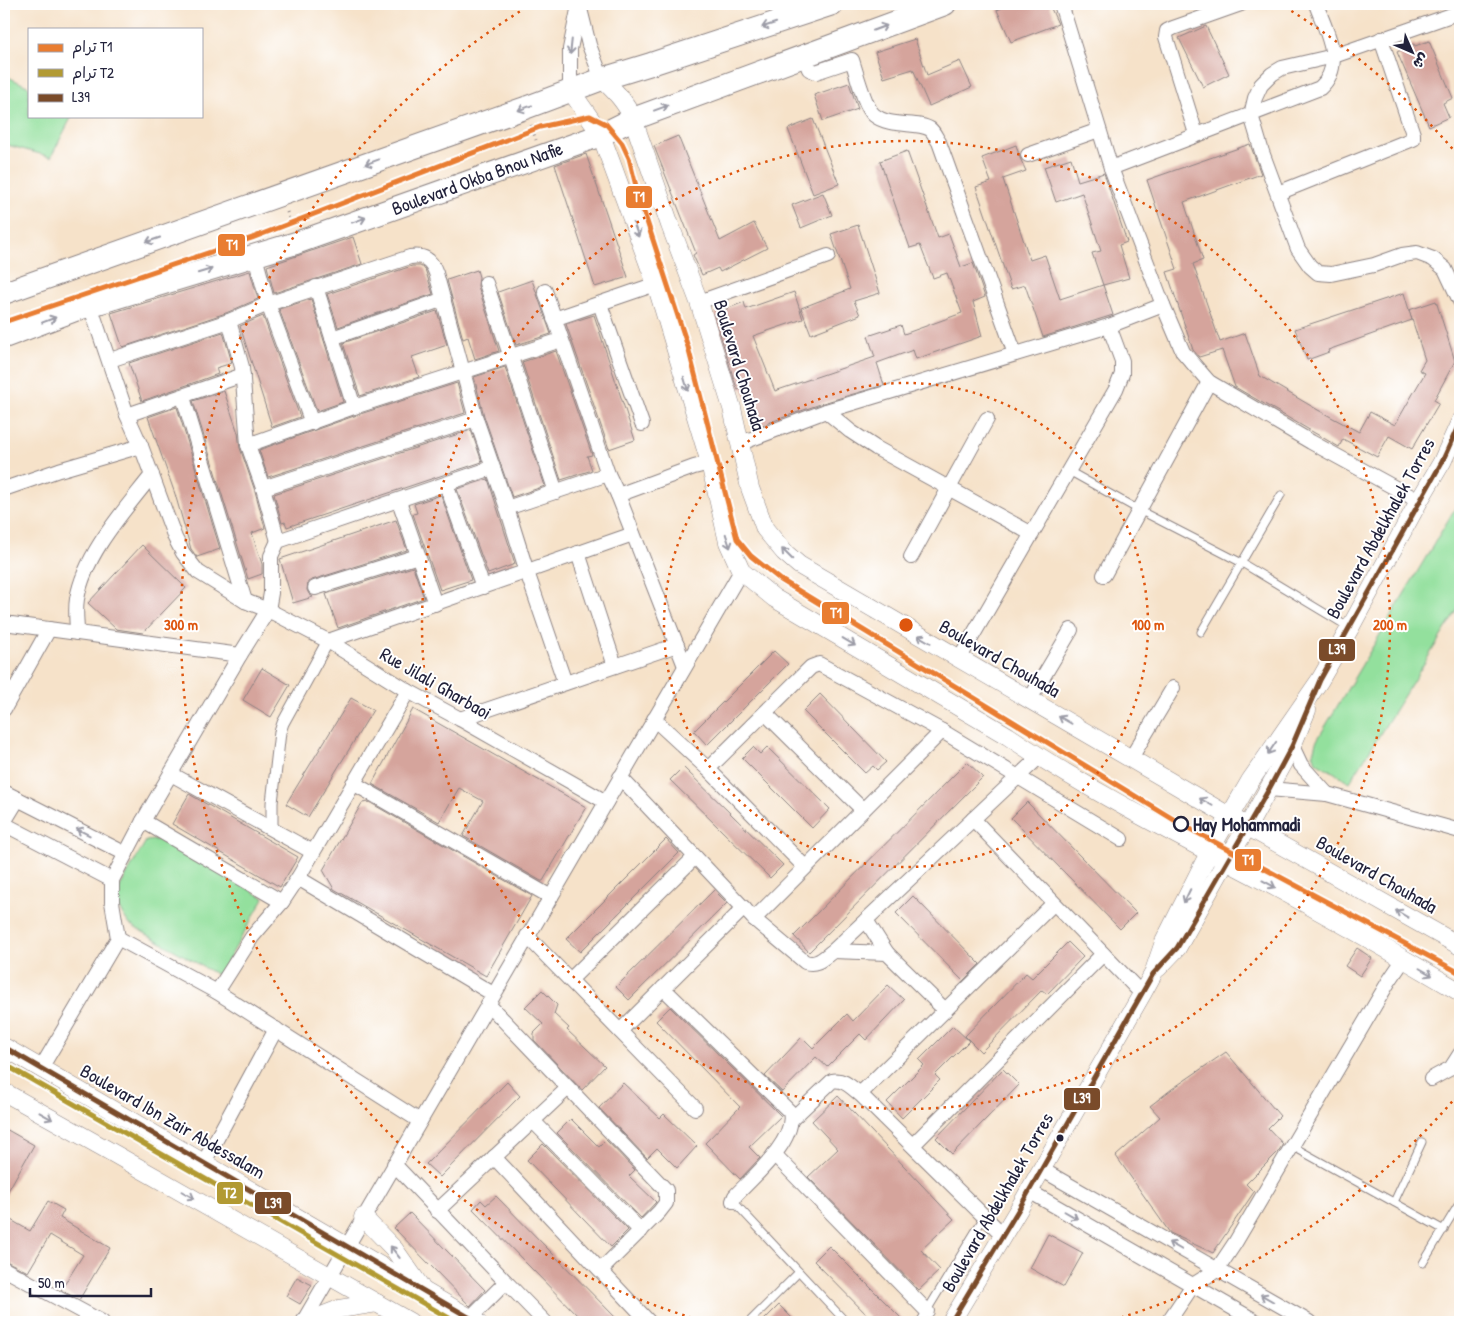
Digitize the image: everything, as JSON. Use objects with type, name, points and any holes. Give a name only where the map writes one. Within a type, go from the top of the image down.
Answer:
[{"type":"main road","points":[[4,293],[525,108],[570,89],[832,4]]},
{"type":"main road","name":"Boulevard Okba Bnou Nafie","points":[[4,337],[90,305],[296,243],[601,135],[633,119],[804,56],[849,51],[945,4]]},
{"type":"street","points":[[579,4],[589,45],[602,79]]},
{"type":"street","points":[[579,4],[570,49],[570,89],[601,135],[656,284],[710,463],[728,542],[741,571],[774,598],[1008,736],[1039,757],[1209,852],[1344,924],[1460,992]]},
{"type":"street","points":[[1061,4],[1111,168],[1183,352],[1209,382],[1311,442],[1419,500]]},
{"type":"street","points":[[1196,134],[1166,37],[1167,32],[1173,28],[1241,4]]},
{"type":"street","points":[[1111,168],[1320,88],[1331,75],[1334,67],[1334,56],[1316,4]]},
{"type":"street","points":[[1460,12],[1334,56],[1282,68],[1272,74],[1261,85],[1255,98],[1251,115],[1262,152],[1298,249],[1310,266],[1318,273],[1331,274],[1374,265],[1402,255],[1417,253],[1433,259],[1445,269],[1460,301]]},
{"type":"street","points":[[1278,193],[1413,140],[1413,134],[1381,39]]},
{"type":"street","points":[[849,51],[868,107],[874,115],[900,125],[922,126],[933,131],[939,142],[1015,354]]},
{"type":"street","name":"Boulevard Chouhada","points":[[602,79],[619,96],[633,119],[699,302],[741,443],[750,488],[765,529],[784,552],[799,565],[1229,816],[1460,945]]},
{"type":"street","points":[[1028,155],[1099,130]]},
{"type":"street","points":[[110,360],[229,321],[268,304],[316,287],[410,257],[419,255],[426,257],[432,263],[444,299],[476,419],[492,468],[508,508],[527,572],[565,683]]},
{"type":"street","points":[[255,256],[268,304],[312,423]]},
{"type":"street","points":[[699,302],[828,256]]},
{"type":"street","points":[[486,283],[556,492]]},
{"type":"street","points":[[554,319],[656,284]]},
{"type":"street","points":[[316,287],[354,407]]},
{"type":"street","points":[[545,291],[608,474],[685,666]]},
{"type":"street","points":[[332,338],[444,299]]},
{"type":"street","points":[[600,304],[642,424]]},
{"type":"street","name":"Rue Jilali Gharbaoi","points":[[90,305],[128,415],[183,554],[198,572],[245,601],[268,610],[328,642],[408,692],[460,719],[606,802]]},
{"type":"street","points":[[741,443],[826,411],[1108,326],[1163,305]]},
{"type":"street","points":[[41,1068],[118,938],[112,902],[112,880],[143,822],[268,610],[271,593],[271,556],[278,541],[248,445],[243,375],[229,321]]},
{"type":"street","points":[[959,659],[1116,389],[1122,374],[1122,361],[1108,326]]},
{"type":"street","points":[[248,445],[354,407],[561,340]]},
{"type":"street","points":[[128,415],[243,375]]},
{"type":"street","points":[[1104,575],[1209,382]]},
{"type":"street","points":[[182,396],[245,601]]},
{"type":"street","points":[[826,411],[850,431],[876,448],[1032,534]]},
{"type":"street","points":[[263,488],[476,419]]},
{"type":"street","points":[[911,557],[987,419]]},
{"type":"street","name":"Boulevard Abdelkhalek Torres","points":[[951,1322],[1029,1191],[1153,974],[1164,942],[1229,816],[1275,743],[1320,680],[1419,500],[1442,462],[1460,422]]},
{"type":"street","points":[[4,490],[59,470],[141,446]]},
{"type":"street","points":[[618,495],[710,463]]},
{"type":"street","points":[[278,541],[492,468]]},
{"type":"street","points":[[508,508],[608,474]]},
{"type":"street","points":[[77,633],[76,601],[86,566],[114,524],[152,475]]},
{"type":"street","points":[[446,484],[483,587]]},
{"type":"street","points":[[399,501],[435,604]]},
{"type":"street","points":[[272,829],[272,803],[280,732],[328,642],[633,534]]},
{"type":"street","points":[[578,553],[615,666]]},
{"type":"street","points":[[315,588],[418,556]]},
{"type":"street","points":[[304,1322],[363,1217],[741,571]]},
{"type":"street","points":[[4,624],[240,655]]},
{"type":"street","points":[[4,709],[49,629]]},
{"type":"street","points":[[1030,699],[1071,630]]},
{"type":"street","points":[[460,719],[677,645]]},
{"type":"street","points":[[708,770],[811,667],[819,664],[1020,776],[1121,840]]},
{"type":"street","name":"Boulevard Abdelkhalek Torres","points":[[1153,974],[1176,948],[1248,826],[1292,746],[1320,680]]},
{"type":"street","points":[[1131,758],[1173,688]]},
{"type":"street","points":[[217,992],[252,937],[282,902],[298,878],[408,692]]},
{"type":"street","points":[[765,713],[863,810]]},
{"type":"street","points":[[654,719],[805,867]]},
{"type":"street","points":[[754,918],[942,731]]},
{"type":"street","points":[[1292,746],[1302,765],[1327,794]]},
{"type":"street","points":[[620,777],[754,918],[805,962],[816,964],[833,951],[1039,757]]},
{"type":"street","points":[[171,774],[313,852]]},
{"type":"street","points":[[353,783],[551,897]]},
{"type":"street","points":[[1269,789],[1327,794],[1460,831]]},
{"type":"street","points":[[4,792],[126,854]]},
{"type":"street","points":[[18,799],[4,823],[112,880]]},
{"type":"street","points":[[973,819],[1053,904],[1142,994]]},
{"type":"street","points":[[143,822],[282,902]]},
{"type":"street","points":[[570,980],[695,857]]},
{"type":"street","points":[[298,878],[491,999],[568,1088],[666,1190],[666,1203],[641,1231],[601,1270]]},
{"type":"street","points":[[860,1094],[1053,904]]},
{"type":"street","points":[[620,1031],[744,908]]},
{"type":"street","points":[[866,920],[887,953],[945,1010]]},
{"type":"street","points":[[527,936],[695,1108]]},
{"type":"street","points":[[118,938],[217,992],[420,1121]]},
{"type":"street","points":[[833,951],[887,953]]},
{"type":"street","points":[[913,1145],[1103,954]]},
{"type":"street","points":[[1168,1322],[1193,1285],[1217,1270],[1389,981],[1404,959]]},
{"type":"street","points":[[663,988],[790,1112],[792,1118]]},
{"type":"street","points":[[203,1164],[276,1029]]},
{"type":"street","name":"Boulevard Ibn Zair Abdessalam","points":[[4,1047],[473,1320]]},
{"type":"street","points":[[1431,1078],[1451,1068],[1460,1054]]},
{"type":"street","points":[[733,1202],[735,1196],[774,1154],[788,1131],[792,1118],[832,1081],[837,1080],[845,1083],[860,1094],[1003,1235]]},
{"type":"street","points":[[438,1210],[568,1088]]},
{"type":"street","points":[[4,1092],[410,1322]]},
{"type":"street","points":[[533,1121],[641,1231]]},
{"type":"street","points":[[774,1154],[923,1316]]},
{"type":"street","points":[[494,1157],[649,1322]]},
{"type":"street","points":[[394,1164],[545,1322]]},
{"type":"street","points":[[1041,1169],[1309,1322]]},
{"type":"street","points":[[1029,1191],[1257,1322]]},
{"type":"street","points":[[363,1217],[394,1249],[423,1290]]},
{"type":"street","points":[[4,1269],[102,1322]]},
{"type":"street","points":[[473,1320],[506,1282]]},
{"type":"street","points":[[304,1322],[338,1309],[377,1303]]},
{"type":"lane","points":[[1069,471],[1139,510],[1242,563],[1350,628]]},
{"type":"lane","points":[[1201,632],[1281,494]]},
{"type":"lane","points":[[1394,1202],[1422,1142]]},
{"type":"lane","points":[[1292,1146],[1444,1230]]},
{"type":"lane","points":[[733,1202],[846,1322]]},
{"type":"lane","points":[[1424,1263],[1460,1202]]},
{"type":"lane","points":[[923,1316],[984,1217]]},
{"type":"lane","points":[[749,1322],[799,1272]]},
{"type":"path","points":[[525,108],[541,156]]},
{"type":"path","points":[[282,194],[296,243]]},
{"type":"green space","points":[[4,75],[28,87],[28,118],[71,118],[51,157],[4,144]]},
{"type":"green space","points":[[1460,500],[1460,606],[1350,782],[1316,762],[1313,753],[1316,742]]},
{"type":"green space","points":[[164,839],[264,898],[219,976],[129,924],[113,899],[146,841]]},
{"type":"building","points":[[1011,4],[1049,4],[1058,24],[1011,42],[997,10]]},
{"type":"building","points":[[1206,26],[1229,74],[1203,87],[1179,38]]},
{"type":"building","points":[[915,39],[927,75],[960,61],[972,87],[929,106],[913,69],[884,78],[875,52]]},
{"type":"building","points":[[1429,41],[1453,98],[1443,103],[1449,117],[1429,126],[1397,52],[1414,44],[1415,46]]},
{"type":"building","points":[[849,83],[858,109],[823,121],[814,95]]},
{"type":"building","points":[[813,119],[839,184],[813,194],[788,129]]},
{"type":"building","points":[[678,136],[720,241],[754,223],[767,248],[720,272],[718,268],[702,275],[693,255],[696,253],[654,146]]},
{"type":"building","points":[[1250,144],[1261,174],[1184,202],[1203,260],[1193,264],[1220,342],[1245,333],[1260,376],[1359,432],[1370,412],[1395,425],[1425,373],[1419,370],[1425,360],[1409,310],[1436,301],[1455,361],[1434,400],[1439,403],[1412,449],[1389,436],[1377,457],[1343,439],[1339,447],[1235,387],[1222,350],[1199,357],[1193,350],[1167,272],[1177,269],[1147,180]]},
{"type":"building","points":[[1016,145],[1026,171],[1003,179],[1030,260],[1045,255],[1060,299],[1103,285],[1113,315],[1043,337],[1025,285],[1011,289],[976,187],[991,182],[982,158]]},
{"type":"building","points":[[907,151],[938,238],[949,234],[961,267],[973,263],[985,297],[973,302],[982,336],[916,359],[913,350],[877,363],[884,385],[823,403],[757,427],[742,388],[738,390],[734,380],[714,314],[744,302],[746,309],[794,292],[803,319],[753,336],[775,391],[875,357],[868,336],[901,325],[904,334],[962,313],[947,273],[933,278],[920,245],[910,248],[880,161]]},
{"type":"building","points":[[586,154],[628,277],[595,287],[555,165]]},
{"type":"building","points":[[1071,158],[1078,181],[1104,173],[1127,242],[1119,245],[1129,278],[1103,285],[1092,253],[1101,251],[1082,193],[1056,202],[1044,167]]},
{"type":"building","points":[[823,193],[832,215],[801,228],[792,205]]},
{"type":"building","points":[[858,225],[880,293],[854,301],[860,315],[811,334],[801,308],[850,289],[831,234]]},
{"type":"building","points":[[353,237],[362,264],[274,293],[267,266]]},
{"type":"building","points":[[412,266],[420,266],[425,269],[433,294],[338,327],[327,294]]},
{"type":"building","points":[[477,270],[479,277],[478,286],[499,351],[475,359],[468,337],[463,339],[447,280]]},
{"type":"building","points":[[250,271],[258,299],[226,313],[122,346],[111,313]]},
{"type":"building","points":[[532,280],[551,334],[516,345],[498,292]]},
{"type":"building","points":[[1404,293],[1412,320],[1328,350],[1329,352],[1307,360],[1295,329]]},
{"type":"building","points":[[311,299],[343,402],[317,411],[279,309]]},
{"type":"building","points":[[437,311],[447,345],[412,357],[419,377],[360,396],[343,343]]},
{"type":"building","points":[[594,315],[635,440],[609,449],[566,324]]},
{"type":"building","points":[[263,316],[300,417],[272,427],[240,326]]},
{"type":"building","points":[[223,332],[232,363],[216,368],[218,374],[142,401],[129,363]]},
{"type":"building","points":[[556,351],[592,455],[587,456],[592,470],[561,480],[522,362]]},
{"type":"building","points":[[505,367],[545,486],[512,497],[484,416],[474,377]]},
{"type":"building","points":[[457,383],[465,413],[268,477],[259,450],[357,415]]},
{"type":"building","points":[[224,391],[265,528],[252,533],[262,564],[262,574],[248,579],[193,401]]},
{"type":"building","points":[[177,407],[220,549],[197,557],[191,549],[175,494],[148,417]]},
{"type":"building","points":[[471,430],[482,462],[287,527],[285,522],[282,523],[274,494]]},
{"type":"building","points":[[488,479],[515,564],[488,574],[457,489]]},
{"type":"building","points":[[441,495],[471,580],[440,590],[413,514],[417,513],[414,504]]},
{"type":"building","points":[[396,520],[407,550],[312,580],[308,582],[307,590],[313,597],[293,603],[280,559]]},
{"type":"building","points":[[142,545],[186,588],[143,633],[116,629],[88,603]]},
{"type":"building","points":[[413,567],[424,598],[338,628],[326,594]]},
{"type":"building","points":[[774,651],[788,664],[707,745],[694,731]]},
{"type":"building","points":[[262,668],[290,685],[271,717],[243,700]]},
{"type":"building","points":[[820,694],[886,762],[877,770],[873,766],[865,773],[803,711]]},
{"type":"building","points":[[351,698],[373,710],[308,817],[286,804]]},
{"type":"building","points":[[413,709],[586,807],[543,881],[463,836],[483,801],[459,788],[439,822],[372,784]]},
{"type":"building","points":[[753,747],[760,754],[767,747],[830,809],[812,828],[742,758]]},
{"type":"building","points":[[967,762],[983,777],[809,952],[794,936]]},
{"type":"building","points":[[683,767],[783,865],[770,878],[670,780]]},
{"type":"building","points":[[189,794],[298,857],[280,887],[172,824]]},
{"type":"building","points":[[369,802],[532,896],[486,976],[334,889],[323,870],[362,803]]},
{"type":"building","points":[[1027,802],[1136,913],[1120,929],[1011,818]]},
{"type":"building","points":[[666,839],[679,853],[580,952],[566,939]]},
{"type":"building","points":[[714,890],[727,903],[629,1000],[616,987]]},
{"type":"building","points":[[913,896],[980,964],[963,981],[896,913]]},
{"type":"building","points":[[1068,942],[1083,957],[1047,994],[1042,990],[981,1052],[965,1036],[1026,973],[1032,978]]},
{"type":"building","points":[[1357,948],[1372,958],[1360,976],[1345,966]]},
{"type":"building","points":[[888,985],[904,1000],[866,1040],[860,1034],[827,1067],[816,1057],[782,1092],[765,1076],[802,1037],[813,1048],[847,1014],[853,1021]]},
{"type":"building","points":[[542,990],[557,1005],[554,1014],[569,1028],[567,1030],[605,1066],[582,1090],[534,1040],[534,1033],[543,1024],[525,1007]]},
{"type":"building","points":[[670,1007],[781,1116],[749,1147],[760,1158],[740,1179],[705,1143],[740,1107],[656,1021]]},
{"type":"building","points":[[953,1026],[969,1041],[935,1075],[940,1080],[902,1118],[887,1102],[924,1065],[919,1060]]},
{"type":"building","points":[[1226,1052],[1280,1116],[1268,1128],[1283,1144],[1278,1152],[1246,1184],[1254,1192],[1213,1253],[1170,1233],[1116,1156],[1160,1117],[1150,1106]]},
{"type":"building","points":[[1003,1069],[1019,1085],[952,1154],[936,1138]]},
{"type":"building","points":[[507,1082],[520,1096],[440,1177],[426,1164]]},
{"type":"building","points":[[623,1083],[660,1118],[664,1114],[697,1146],[677,1168],[657,1148],[647,1158],[599,1108]]},
{"type":"building","points":[[838,1096],[954,1219],[921,1250],[940,1270],[919,1290],[808,1177],[838,1149],[812,1121]]},
{"type":"building","points":[[571,1119],[599,1147],[606,1140],[635,1170],[629,1176],[656,1202],[641,1218],[557,1133]]},
{"type":"building","points":[[4,1128],[34,1145],[4,1198]]},
{"type":"building","points":[[543,1144],[628,1230],[611,1247],[527,1160]]},
{"type":"building","points":[[496,1196],[620,1322],[584,1322],[473,1209],[481,1200],[486,1205]]},
{"type":"building","points":[[48,1201],[64,1210],[60,1218],[110,1248],[79,1300],[61,1290],[83,1255],[50,1235],[28,1272],[4,1260],[4,1216],[30,1231]]},
{"type":"building","points":[[410,1213],[485,1290],[470,1306],[394,1228]]},
{"type":"building","points":[[1048,1234],[1083,1253],[1064,1287],[1030,1268]]},
{"type":"building","points":[[829,1246],[905,1322],[874,1322],[814,1261]]},
{"type":"building","points":[[297,1277],[312,1285],[300,1304],[286,1296]]},
{"type":"building","points":[[779,1305],[796,1322],[762,1322]]},
{"type":"tram line","name":"T1","points":[[4,322],[252,238],[540,127],[590,116],[606,124],[622,143],[629,158],[638,194],[688,347],[737,539],[751,556],[781,580],[1181,824],[1460,973]]},
{"type":"tram line","name":"T2","points":[[4,1064],[456,1322]]},
{"type":"transit line","name":"L39","points":[[951,1322],[1020,1207],[1153,974],[1177,948],[1269,789],[1292,746],[1320,680],[1442,462],[1460,422]]},
{"type":"transit line","name":"L39","points":[[4,1047],[477,1322]]},
{"type":"place","name":"Hay Mohammadi","points":[[1181,824]]}]
